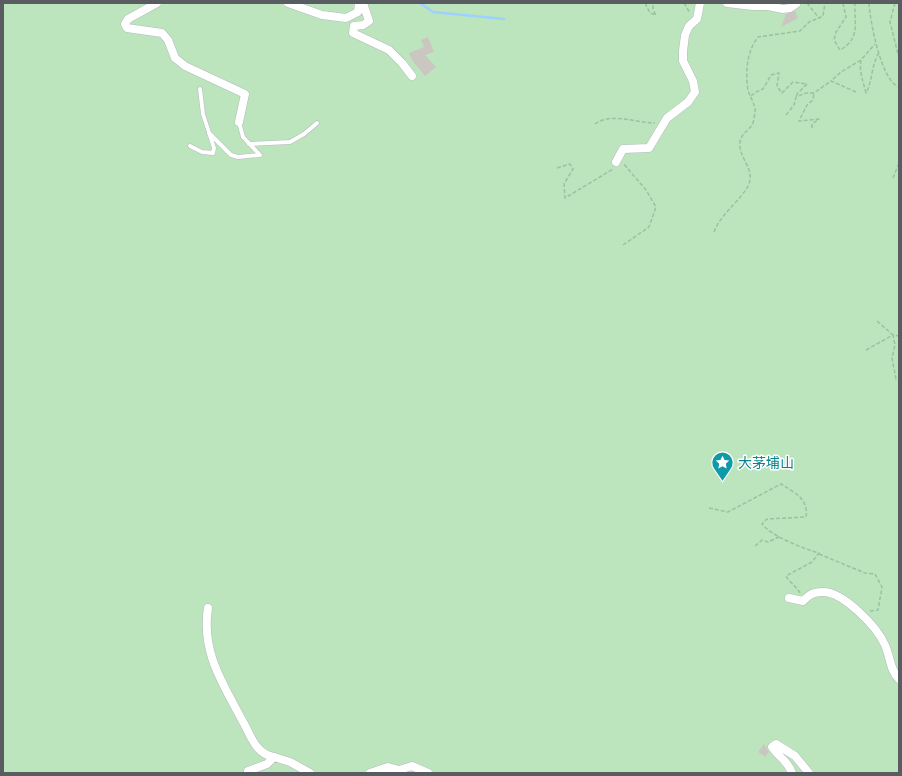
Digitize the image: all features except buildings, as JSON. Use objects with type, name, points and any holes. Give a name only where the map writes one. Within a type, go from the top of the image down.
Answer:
[{"type":"street","points":[[157,3],[128,19],[125,24],[127,28],[162,33],[168,40],[175,58],[185,66],[245,94],[239,122]]},
{"type":"street","points":[[288,3],[322,14],[346,18],[358,12],[359,3]]},
{"type":"street","points":[[363,3],[369,20],[363,25],[354,26],[353,33],[389,50],[412,76]]},
{"type":"street","points":[[616,161],[623,149],[648,148],[665,122],[677,109],[688,102],[695,92],[693,81],[683,61],[683,51],[685,35],[689,26],[697,18],[700,3]]},
{"type":"street","points":[[727,3],[768,6],[783,9],[790,8],[796,4]]},
{"type":"street","points":[[789,598],[803,600],[811,594],[823,591],[832,594],[858,612],[868,621],[885,645],[892,666],[899,679]]},
{"type":"street","points":[[208,608],[206,618],[209,645],[220,680],[246,726],[250,739],[260,751],[267,756],[290,762],[310,773]]},
{"type":"street","points":[[792,773],[786,760],[772,747],[776,744],[795,756],[809,773]]},
{"type":"street","points":[[248,771],[267,764],[274,758]]},
{"type":"street","points":[[370,773],[388,767],[399,770],[412,766],[428,773]]},
{"type":"lane","points":[[190,146],[202,152],[213,153],[214,148],[203,114],[200,89]]},
{"type":"lane","points":[[209,133],[231,155],[238,157],[260,155],[243,136],[239,122]]},
{"type":"lane","points":[[250,144],[290,142],[304,134],[317,123]]},
{"type":"path","points":[[645,3],[650,13],[656,15],[653,10],[653,3]]},
{"type":"path","points":[[684,3],[694,22]]},
{"type":"path","points":[[807,3],[819,18]]},
{"type":"path","points":[[714,232],[717,223],[747,188],[750,180],[748,166],[741,155],[740,141],[745,131],[753,124],[755,110],[748,90],[748,63],[751,46],[758,37],[800,31],[809,22],[823,16],[825,3]]},
{"type":"path","points":[[843,3],[846,17],[836,32],[834,40],[840,50],[850,41],[856,31],[856,3]]},
{"type":"path","points":[[869,3],[875,44],[892,81],[899,87]]},
{"type":"path","points":[[895,3],[890,22],[899,58]]},
{"type":"path","points":[[796,97],[806,93],[814,93],[841,72],[861,60],[875,44]]},
{"type":"path","points":[[861,60],[860,71],[864,80],[866,93],[871,78],[874,60],[879,53]]},
{"type":"path","points":[[751,97],[756,92],[763,89],[771,75],[779,73],[777,86],[782,93],[794,82],[807,84],[797,94],[794,105],[786,115]]},
{"type":"path","points":[[831,81],[856,92]]},
{"type":"path","points":[[812,128],[812,124],[819,119],[799,121],[807,105],[813,100],[814,93]]},
{"type":"path","points":[[595,124],[602,119],[610,118],[650,123],[665,122]]},
{"type":"path","points":[[557,168],[570,164],[573,169],[564,184],[565,198],[612,170],[616,161],[632,172],[652,198],[656,207],[649,227],[623,245]]},
{"type":"path","points":[[893,178],[899,163]]},
{"type":"path","points":[[877,321],[893,335],[895,346],[892,358],[896,379],[899,381]]},
{"type":"path","points":[[866,350],[882,339],[893,335],[899,336]]},
{"type":"path","points":[[709,508],[728,512],[781,484],[801,497],[807,508],[806,517],[767,519],[762,524],[766,529],[781,536],[796,546],[819,553],[865,573],[875,574],[882,588],[878,610],[858,612]]},
{"type":"path","points":[[755,546],[762,540],[768,542],[781,536]]},
{"type":"path","points":[[803,600],[797,587],[788,580],[786,576],[812,562],[819,553]]},
{"type":"green space","points":[[3,3],[899,3],[899,773],[3,773]]},
{"type":"waterway","points":[[420,3],[433,12],[504,19]]},
{"type":"place","name":"大茅埔山","points":[[722,482]]}]
